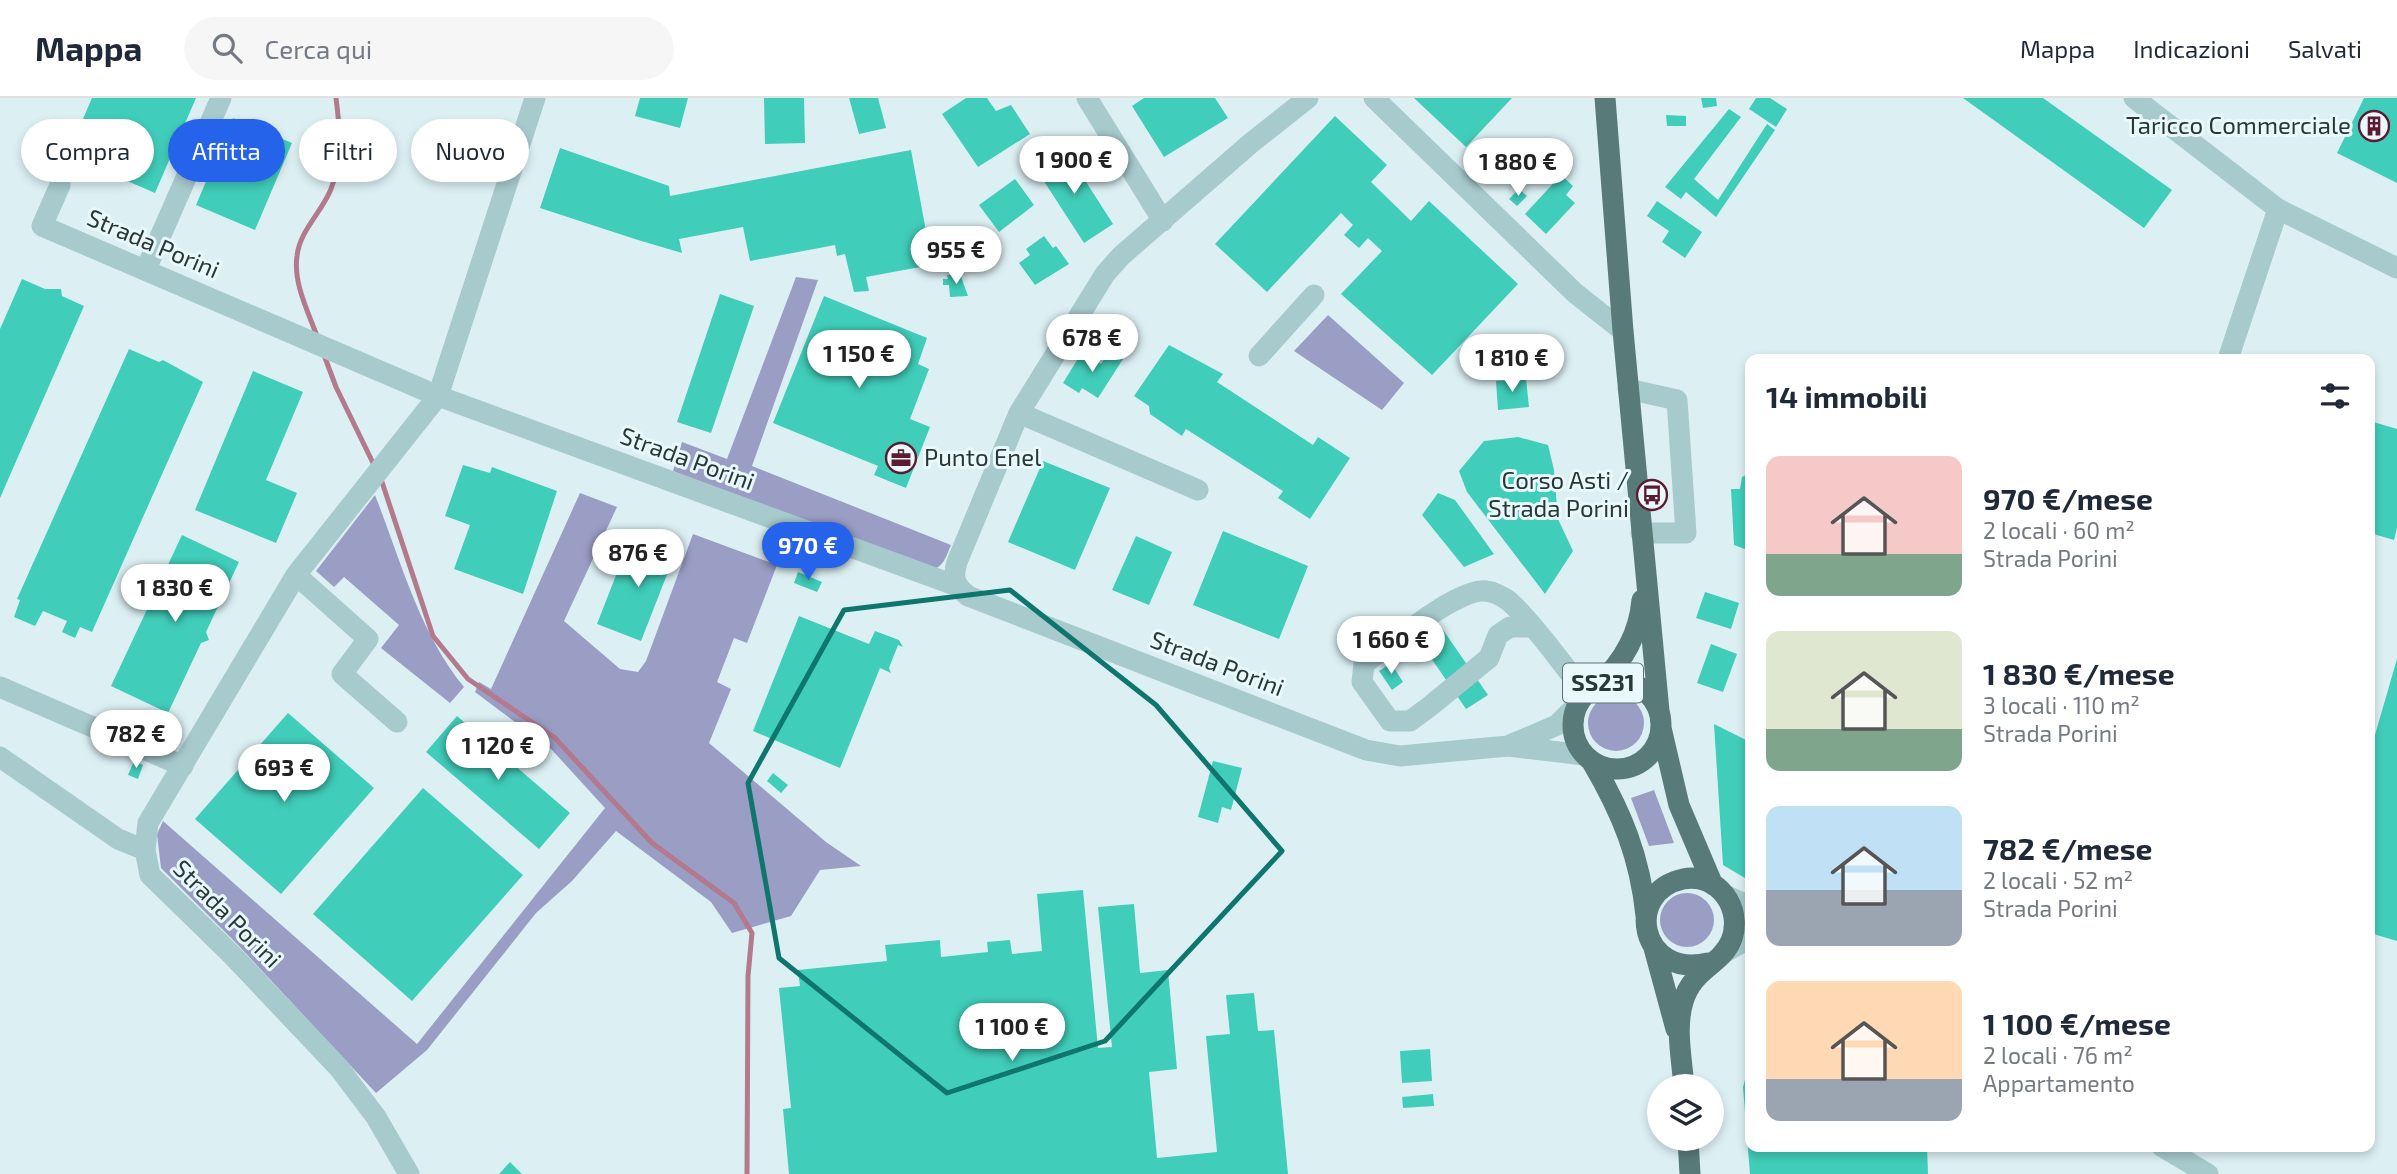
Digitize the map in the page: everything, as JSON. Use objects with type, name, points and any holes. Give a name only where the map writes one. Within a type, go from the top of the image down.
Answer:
[{"type":"main road","name":"SS231","points":[[1605,98],[1644,570],[1652,618],[1660,719],[1679,805],[1719,890],[1732,906],[1734,932],[1715,959],[1690,983],[1682,1004],[1680,1041],[1683,1074]]},
{"type":"main road","name":"SS231","points":[[1644,570],[1640,619],[1635,635],[1617,667],[1587,694],[1573,732],[1614,798],[1636,850],[1646,928],[1680,1041]]},
{"type":"main road","name":"SS231","points":[[1587,694],[1612,680],[1628,681],[1641,687],[1652,698],[1660,719],[1652,752],[1642,761],[1617,769],[1588,758]]},
{"type":"main road","points":[[1646,918],[1655,898],[1671,883],[1685,879],[1719,890]]},
{"type":"main road","points":[[1654,948],[1664,959],[1678,966],[1693,967],[1715,959]]},
{"type":"main road","points":[[1689,1151],[1690,1174]]},
{"type":"street","points":[[146,269],[221,98]]},
{"type":"street","name":"Strada Porini","points":[[409,1174],[376,1117],[338,1068],[232,955],[150,875],[145,850],[148,823],[296,575],[438,396],[535,98]]},
{"type":"street","points":[[1087,98],[1163,221]]},
{"type":"street","points":[[957,586],[953,574],[957,562],[1020,413],[1105,274],[1121,256],[1251,143],[1308,98]]},
{"type":"street","points":[[1374,98],[1575,293],[1623,331]]},
{"type":"street","points":[[2134,98],[2278,209],[2397,268]]},
{"type":"street","name":"Strada Porini","points":[[60,185],[43,226],[304,336],[438,396],[957,586],[968,596],[1366,750],[1400,756],[1508,746],[1588,758]]},
{"type":"street","points":[[2230,354],[2278,209]]},
{"type":"street","points":[[1259,356],[1314,295]]},
{"type":"street","points":[[1628,389],[1677,400],[1686,533],[1641,533]]},
{"type":"street","points":[[1020,413],[1198,490]]},
{"type":"street","points":[[296,575],[368,639],[342,674],[397,722]]},
{"type":"street","points":[[1531,627],[1510,627],[1498,635],[1489,658],[1410,721],[1390,721],[1362,682],[1364,664],[1455,599],[1482,591],[1509,601],[1531,627],[1587,694]]},
{"type":"street","points":[[0,687],[183,766]]},
{"type":"street","name":"Strada Porini","points":[[1508,746],[1557,725],[1587,694]]},
{"type":"street","points":[[0,757],[118,839],[145,850]]},
{"type":"street","points":[[1719,890],[1745,903]]},
{"type":"street","points":[[1715,959],[1745,941]]},
{"type":"street","points":[[2171,1152],[2208,1174]]},
{"type":"highlighted area","points":[[1010,590],[1156,705],[1282,851],[1105,1041],[947,1093],[779,958],[748,783],[844,610]]},
{"type":"shaded area","points":[[796,277],[818,280],[752,466],[951,545],[944,561],[935,569],[930,570],[673,471],[682,442],[727,459]]},
{"type":"shaded area","points":[[1328,315],[1404,383],[1382,410],[1294,351]]},
{"type":"shaded area","points":[[580,493],[617,507],[564,621],[620,669],[638,672],[646,661],[693,534],[777,565],[747,643],[734,638],[717,682],[731,689],[709,743],[826,842],[861,866],[820,870],[791,916],[732,933],[711,902],[616,831],[572,881],[536,913],[427,1050],[376,1093],[237,944],[161,868],[157,834],[163,821],[417,1044],[605,808],[552,750],[475,692],[479,682],[491,689]]},
{"type":"shaded area","points":[[375,495],[423,619],[448,666],[464,687],[450,703],[381,648],[399,625],[344,577],[334,587],[316,571]]},
{"type":"shaded area","points":[[1616,695],[1631,700],[1639,708],[1644,723],[1639,738],[1631,746],[1616,751],[1601,746],[1593,738],[1588,723],[1593,708],[1601,700]]},
{"type":"shaded area","points":[[1654,790],[1674,843],[1649,846],[1631,798]]},
{"type":"shaded area","points":[[1692,893],[1702,897],[1710,905],[1714,920],[1710,935],[1702,943],[1682,947],[1672,943],[1664,935],[1660,915],[1664,905],[1672,897]]},
{"type":"building","points":[[92,98],[196,98],[187,119],[168,119],[168,163],[155,193],[130,182],[154,182],[154,119],[83,119]]},
{"type":"building","points":[[640,98],[688,98],[680,128],[635,116]]},
{"type":"building","points":[[764,98],[804,98],[805,143],[765,144]]},
{"type":"building","points":[[849,98],[878,98],[886,128],[859,134]]},
{"type":"building","points":[[966,98],[987,98],[996,111],[1011,105],[1030,134],[978,167],[942,114]]},
{"type":"building","points":[[1144,98],[1215,98],[1228,118],[1164,157],[1132,106]]},
{"type":"building","points":[[1414,98],[1512,98],[1466,147]]},
{"type":"building","points":[[1701,98],[1716,98],[1717,106],[1703,108]]},
{"type":"building","points":[[1756,98],[1770,98],[1787,109],[1776,127],[1749,109]]},
{"type":"building","points":[[1963,98],[2043,98],[2172,190],[2144,228]]},
{"type":"building","name":"Taricco Commerciale","points":[[2364,98],[2397,98],[2397,183],[2337,153]]},
{"type":"building","points":[[1729,109],[1741,117],[1694,179],[1718,200],[1767,124],[1775,130],[1716,217],[1686,192],[1681,199],[1665,187]]},
{"type":"building","points":[[1666,115],[1686,116],[1686,126],[1667,126]]},
{"type":"building","points":[[1335,116],[1387,165],[1371,182],[1411,221],[1429,201],[1518,284],[1432,375],[1341,294],[1382,251],[1368,238],[1359,248],[1344,235],[1353,225],[1341,213],[1267,292],[1215,244]]},
{"type":"building","points":[[285,140],[292,143],[285,159]]},
{"type":"building","points":[[560,148],[669,186],[670,196],[911,150],[926,231],[935,229],[942,263],[866,277],[869,291],[854,292],[845,254],[837,256],[835,245],[750,261],[743,227],[679,239],[682,253],[638,240],[540,208]]},
{"type":"building","points":[[1065,149],[1113,224],[1084,243],[1036,169]]},
{"type":"building","points":[[1561,175],[1573,186],[1566,195],[1575,203],[1546,234],[1525,214]]},
{"type":"building","points":[[1015,179],[1034,205],[999,232],[979,205]]},
{"type":"building","points":[[206,182],[275,182],[255,230],[196,205]]},
{"type":"building","points":[[1519,189],[1527,196],[1517,206],[1509,199]]},
{"type":"building","points":[[1657,201],[1702,232],[1685,258],[1662,242],[1669,231],[1647,216]]},
{"type":"building","points":[[1044,236],[1053,248],[1056,246],[1069,264],[1035,285],[1019,263],[1030,255],[1026,249]]},
{"type":"building","points":[[960,274],[968,296],[950,297],[949,285],[943,285],[943,279],[948,279],[947,275]]},
{"type":"building","points":[[22,279],[45,289],[61,289],[62,296],[84,306],[0,498],[0,329]]},
{"type":"building","points":[[720,294],[754,306],[711,433],[677,422]]},
{"type":"building","points":[[824,296],[927,338],[918,364],[929,369],[910,419],[930,427],[906,488],[874,475],[878,466],[773,423]]},
{"type":"building","points":[[1169,345],[1223,374],[1217,382],[1313,445],[1318,437],[1350,458],[1310,519],[1278,498],[1283,491],[1186,429],[1182,436],[1150,414],[1149,406],[1134,396]]},
{"type":"building","points":[[129,349],[159,362],[163,360],[203,382],[92,632],[80,627],[75,638],[62,632],[67,621],[43,611],[35,626],[14,617],[20,600],[17,599]]},
{"type":"building","points":[[1110,351],[1123,359],[1098,398],[1082,388],[1079,393],[1063,383],[1082,352],[1101,364]]},
{"type":"building","points":[[253,371],[303,392],[266,480],[297,493],[276,543],[195,510]]},
{"type":"building","points":[[1526,379],[1529,407],[1498,410],[1496,381]]},
{"type":"building","points":[[2375,422],[2397,429],[2397,528],[2394,540],[2375,534]]},
{"type":"building","points":[[1518,437],[1548,445],[1554,470],[1558,519],[1573,551],[1545,594],[1467,492],[1459,471],[1484,441]]},
{"type":"building","points":[[1043,461],[1110,488],[1075,570],[1008,542]]},
{"type":"building","points":[[463,465],[490,473],[492,467],[557,491],[523,594],[454,569],[470,525],[445,516]]},
{"type":"building","points":[[1745,476],[1745,549],[1734,545],[1731,489],[1740,489],[1742,477]]},
{"type":"building","points":[[1438,493],[1455,500],[1494,554],[1464,567],[1422,515]]},
{"type":"building","points":[[1223,531],[1308,566],[1279,639],[1193,605]]},
{"type":"building","points":[[648,532],[679,544],[641,641],[597,624],[620,565],[633,570]]},
{"type":"building","points":[[182,535],[239,562],[206,632],[209,640],[201,643],[168,713],[111,686]]},
{"type":"building","points":[[1136,536],[1172,552],[1149,605],[1112,590]]},
{"type":"building","points":[[798,572],[822,582],[817,592],[794,583]]},
{"type":"building","points":[[1705,592],[1739,603],[1731,629],[1696,618]]},
{"type":"building","points":[[799,616],[869,644],[875,631],[899,640],[903,647],[898,645],[889,668],[891,673],[880,668],[840,768],[753,731]]},
{"type":"building","points":[[1439,624],[1488,695],[1466,709],[1418,639]]},
{"type":"building","points":[[1711,644],[1737,654],[1723,692],[1697,683]]},
{"type":"building","points":[[2397,659],[2397,941],[2375,934],[2375,735]]},
{"type":"building","points":[[1391,663],[1403,682],[1392,690],[1379,671]]},
{"type":"building","points":[[288,713],[374,788],[281,894],[195,819]]},
{"type":"building","points":[[457,716],[570,813],[539,849],[426,752]]},
{"type":"building","points":[[1714,724],[1745,740],[1745,878],[1723,865]]},
{"type":"building","points":[[134,761],[143,765],[138,779],[128,775]]},
{"type":"building","points":[[1213,761],[1242,768],[1231,810],[1222,807],[1218,823],[1198,817]]},
{"type":"building","points":[[773,773],[788,785],[781,793],[767,781]]},
{"type":"building","points":[[423,788],[523,875],[412,1001],[313,914]]},
{"type":"building","points":[[1083,890],[1098,1048],[1112,1047],[1098,907],[1134,904],[1140,973],[1168,970],[1177,1069],[1149,1072],[1157,1158],[1217,1152],[1206,1036],[1230,1034],[1226,995],[1254,993],[1258,1031],[1274,1030],[1288,1174],[789,1174],[783,1109],[791,1108],[779,988],[800,986],[798,970],[887,961],[885,945],[940,940],[941,957],[988,952],[987,942],[1010,940],[1012,954],[1042,951],[1037,894]]},
{"type":"building","points":[[1430,1049],[1432,1081],[1402,1083],[1400,1051]]},
{"type":"building","points":[[1745,1080],[1745,1112],[1743,1087]]},
{"type":"building","points":[[1433,1094],[1434,1106],[1403,1108],[1402,1097]]},
{"type":"building","points":[[1748,1152],[1927,1152],[1928,1174],[1750,1174]]},
{"type":"building","points":[[510,1162],[522,1174],[499,1174]]},
{"type":"waterway","points":[[318,339],[306,309],[296,267],[302,238],[327,197],[335,177],[340,144],[336,98]]},
{"type":"waterway","points":[[324,355],[336,387],[375,467]]},
{"type":"waterway","points":[[381,479],[433,636],[468,679],[554,737],[652,843],[734,903],[752,933],[748,976],[747,1174]]},
{"type":"place","name":"Taricco Commerciale","points":[[2374,126]]},
{"type":"place","name":"Punto Enel","points":[[901,458]]},
{"type":"place","name":"Corso Asti / Strada Porini","points":[[1652,495]]}]
